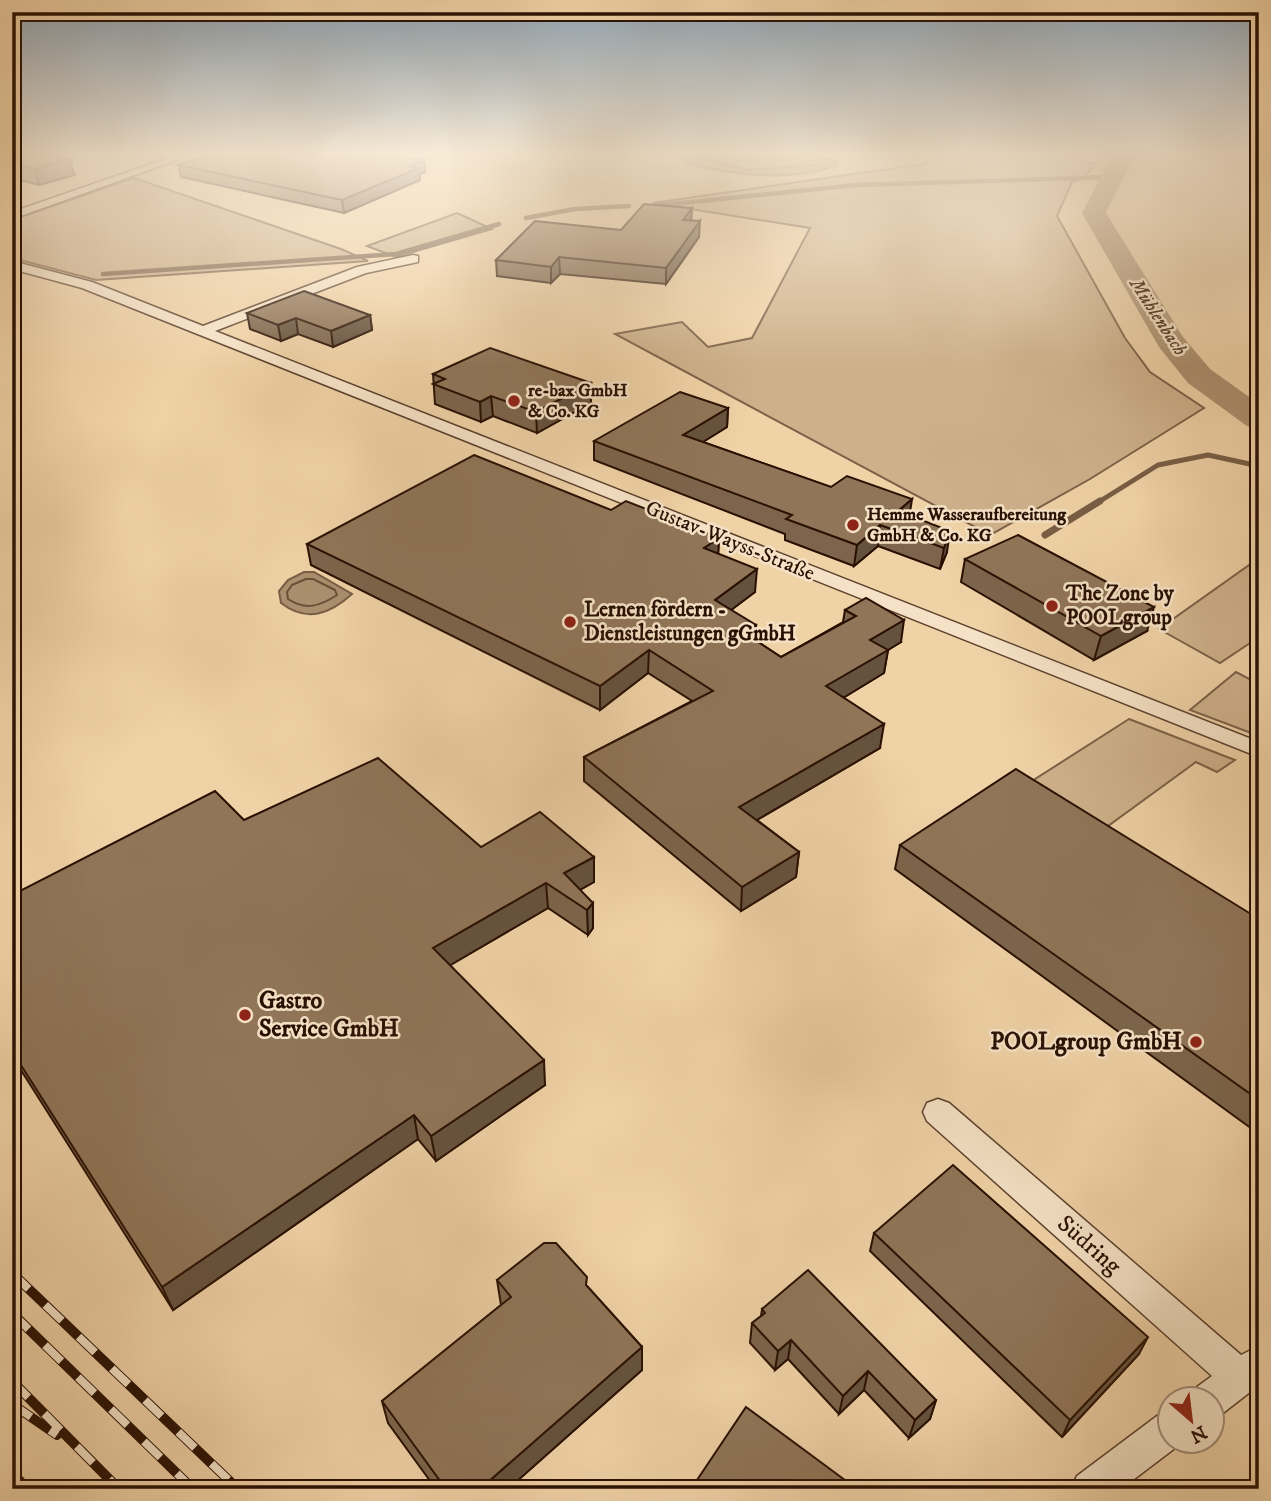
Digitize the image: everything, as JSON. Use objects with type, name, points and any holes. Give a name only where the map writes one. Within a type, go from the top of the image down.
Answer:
[{"type":"street","points":[[202,331],[362,270],[413,259]]},
{"type":"street","name":"Gustav-Wayss-Straße","points":[[12,265],[87,285],[1259,750]]},
{"type":"street","name":"Südring","points":[[938,1112],[1249,1370],[1226,1387]]},
{"type":"street","points":[[1090,1489],[1156,1440]]},
{"type":"shaded area","points":[[12,225],[271,225],[368,261],[96,280],[12,258]]},
{"type":"shaded area","points":[[424,225],[483,225],[492,229],[396,257],[367,246]]},
{"type":"shaded area","points":[[791,225],[1062,225],[1125,338],[1150,372],[1204,408],[1090,479],[990,535],[615,334],[682,322],[708,347],[752,338],[810,228]]},
{"type":"shaded area","points":[[1259,558],[1259,637],[1220,663],[1159,629]]},
{"type":"shaded area","points":[[1236,672],[1259,684],[1259,736],[1190,710]]},
{"type":"shaded area","points":[[1129,719],[1235,760],[1217,772],[1196,762],[1108,826],[1032,781]]},
{"type":"water","points":[[304,572],[314,572],[352,594],[335,607],[318,614],[300,613],[291,609],[281,603],[279,591],[288,580]]},
{"type":"building","points":[[531,225],[574,225],[621,230],[625,225],[697,225],[666,268],[559,257],[551,267],[496,260]]},
{"type":"building","points":[[304,291],[370,315],[331,331],[296,318],[278,325],[247,313]]},
{"type":"building","points":[[490,348],[591,383],[536,412],[491,396],[480,402],[433,384],[445,379],[433,374]]},
{"type":"building","points":[[680,392],[728,408],[683,435],[831,487],[847,476],[912,499],[898,511],[950,531],[944,548],[880,525],[857,545],[786,519],[792,515],[594,441]]},
{"type":"building","points":[[474,455],[611,510],[626,501],[719,538],[704,548],[757,569],[715,600],[756,625],[743,632],[781,657],[856,616],[845,610],[866,598],[904,620],[870,640],[888,650],[826,686],[884,724],[739,807],[799,852],[742,887],[584,757],[713,691],[649,650],[600,686],[307,544]]},
{"type":"building","points":[[1018,535],[1154,607],[1101,636],[965,559]]},
{"type":"building","name":"Gastro Service GmbH","points":[[378,758],[481,847],[540,812],[594,857],[564,873],[593,903],[587,910],[546,883],[433,948],[544,1060],[431,1136],[414,1115],[162,1287],[12,1051],[12,895],[215,791],[244,820]]},
{"type":"building","name":"POOLgroup GmbH","points":[[1016,769],[1259,919],[1259,1100],[900,845]]},
{"type":"building","points":[[953,1165],[1148,1337],[1070,1420],[874,1233]]},
{"type":"building","points":[[544,1243],[556,1243],[587,1277],[586,1285],[642,1347],[480,1489],[446,1489],[382,1401],[511,1297],[497,1280]]},
{"type":"building","points":[[808,1270],[936,1400],[915,1420],[868,1371],[843,1396],[791,1340],[778,1351],[752,1323],[765,1313],[762,1309]]},
{"type":"building","points":[[746,1407],[857,1489],[691,1489]]},
{"type":"building","points":[[12,1467],[33,1489],[12,1489]]},
{"type":"waterway","points":[[103,274],[396,254],[495,225]]},
{"type":"waterway","name":"Mühlenbach","points":[[1102,225],[1142,289],[1170,341],[1199,376],[1259,419]]},
{"type":"waterway","points":[[1097,503],[1158,465],[1208,455],[1259,466]]},
{"type":"waterway","points":[[1045,535],[1100,501]]},
{"type":"railway","points":[[12,1273],[238,1489]]},
{"type":"railway","points":[[12,1313],[193,1489]]},
{"type":"railway","points":[[12,1381],[119,1489]]},
{"type":"railway","points":[[12,1404],[57,1435]]},
{"type":"place","name":"re-bax GmbH & Co. KG","points":[[514,401]]},
{"type":"place","name":"Hemme Wasseraufbereitung GmbH & Co. KG","points":[[853,525]]},
{"type":"place","name":"The Zone by POOLgroup","points":[[1052,606]]},
{"type":"place","name":"Lernen fördern - Dienstleistungen gGmbH","points":[[570,622]]},
{"type":"place","name":"Gastro Service GmbH","points":[[245,1015]]},
{"type":"place","name":"POOLgroup GmbH","points":[[1196,1042]]}]
